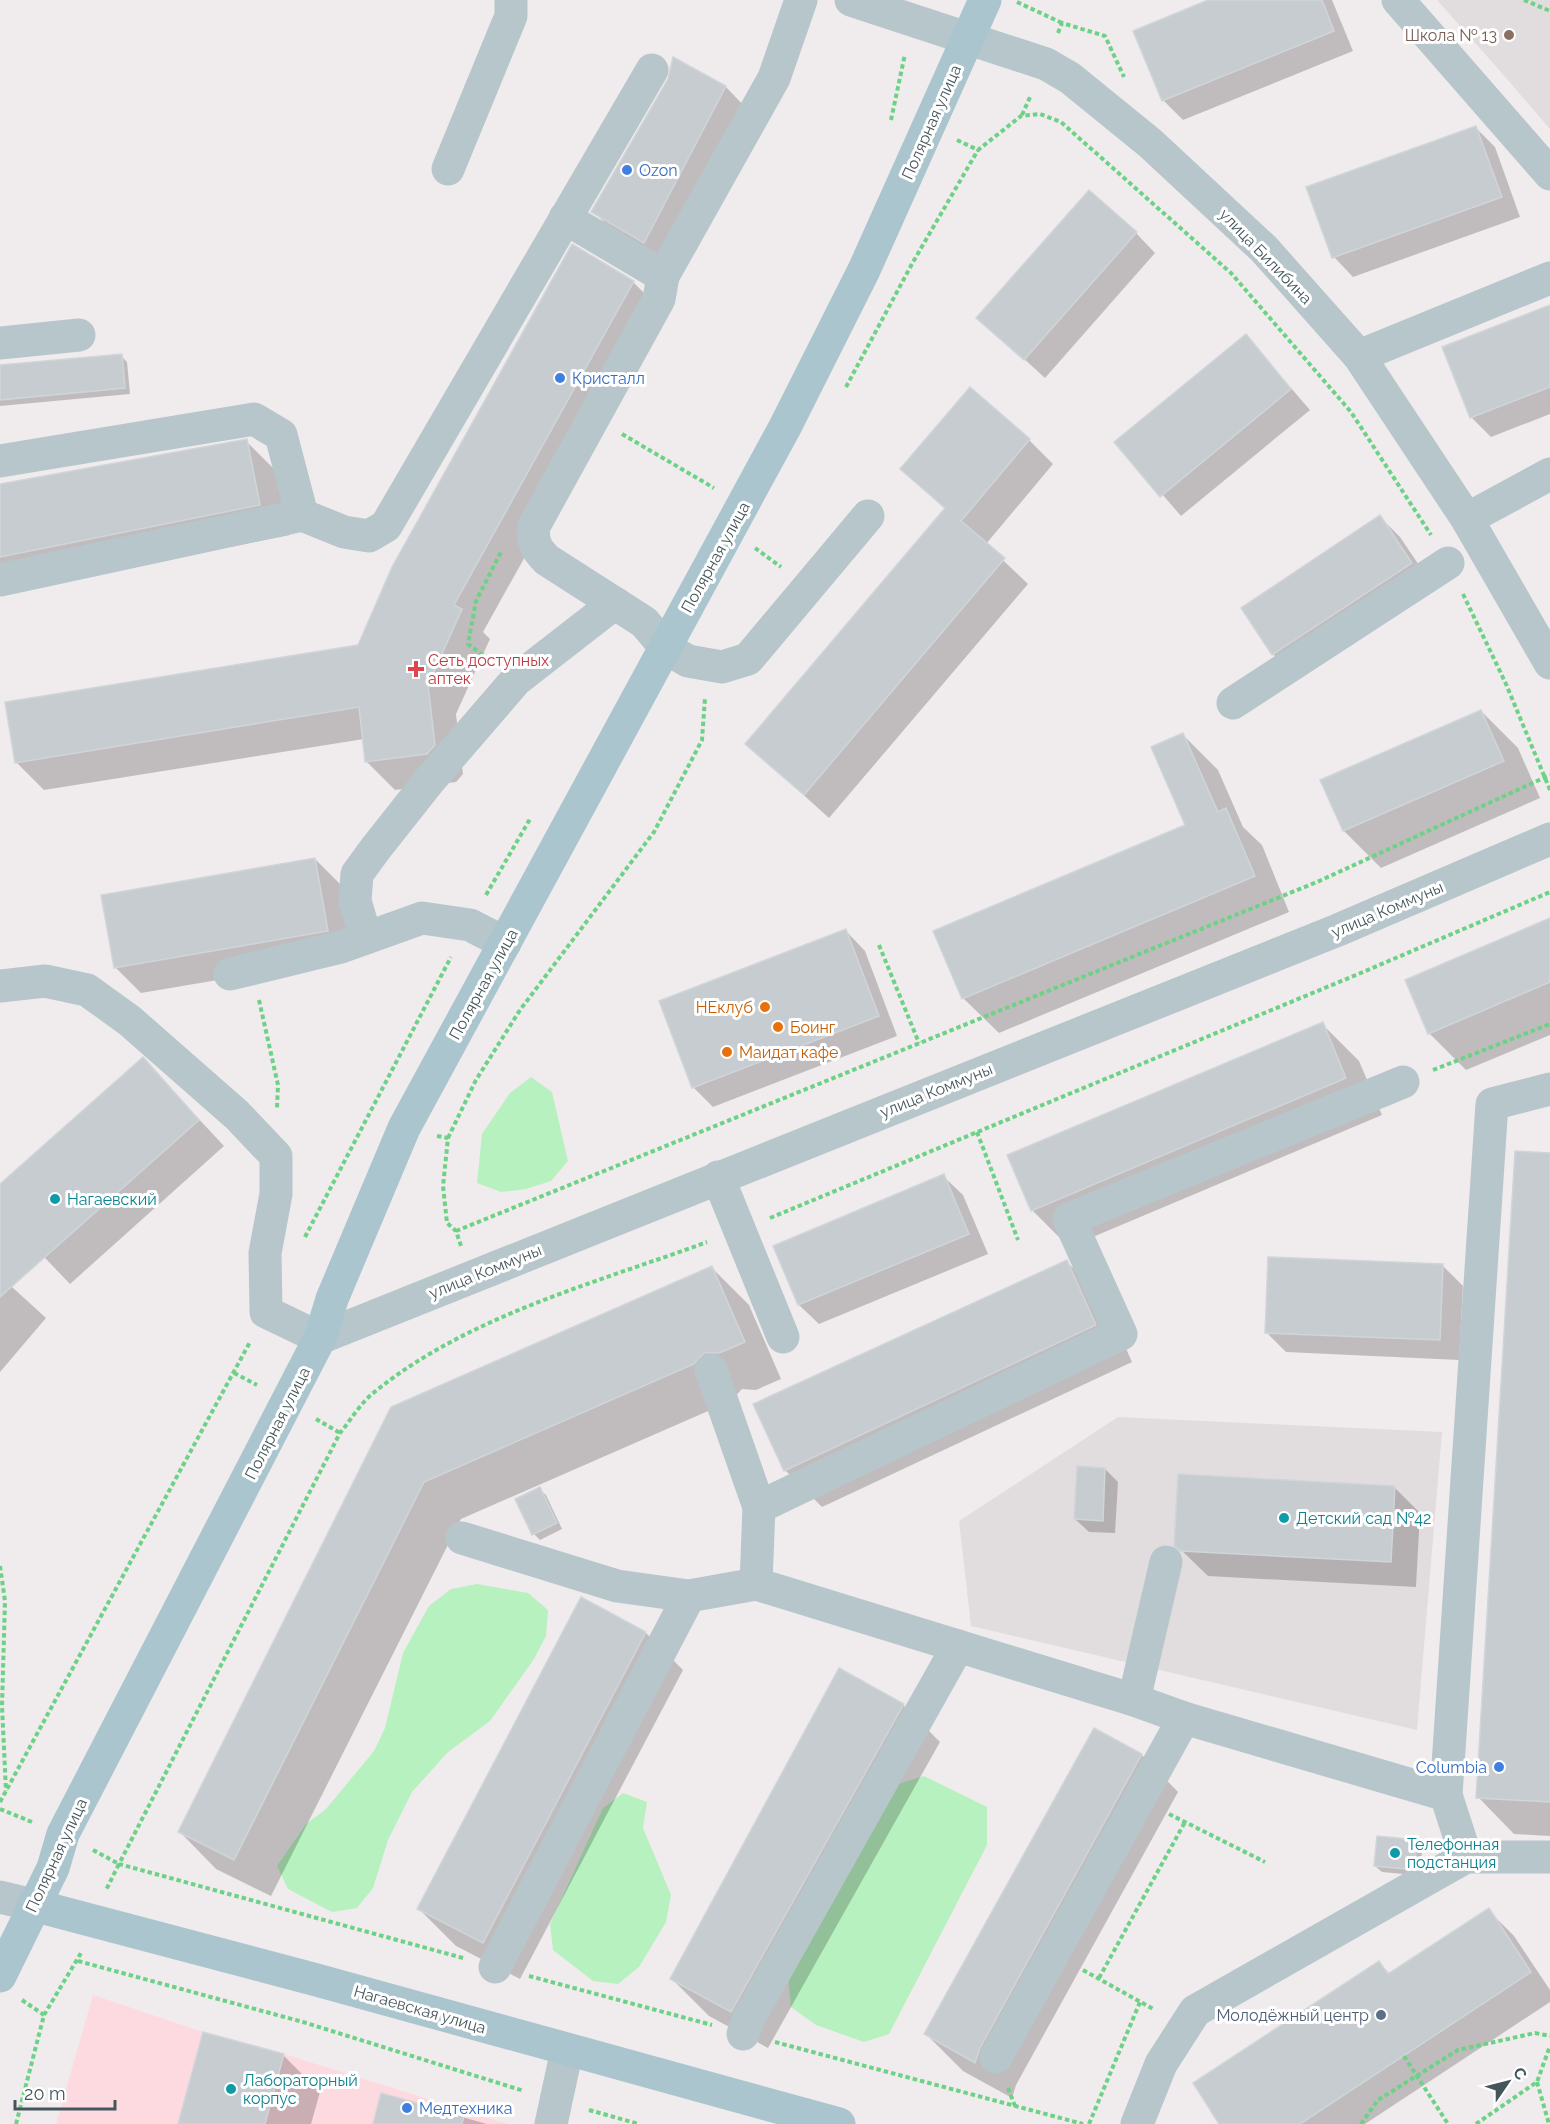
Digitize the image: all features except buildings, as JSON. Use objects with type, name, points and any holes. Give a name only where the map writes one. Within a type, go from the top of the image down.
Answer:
[{"type":"main road","name":"Полярная улица","points":[[0,1976],[52,1868],[63,1834],[320,1338],[332,1299],[404,1128],[506,943],[677,654],[785,427],[854,291],[985,0]]},
{"type":"main road","name":"Нагаевская улица","points":[[33,1905],[839,2124]]},
{"type":"street","points":[[448,169],[511,16],[511,0]]},
{"type":"street","points":[[801,0],[774,78],[663,276],[659,299],[534,526],[533,537],[537,549],[547,560],[644,622],[677,654],[722,667],[748,659],[868,516]]},
{"type":"street","name":"улица Билибина","points":[[851,0],[912,22],[1046,64],[1070,78],[1108,108],[1264,249],[1359,356],[1467,519],[1550,663]]},
{"type":"street","points":[[1398,0],[1550,174]]},
{"type":"street","points":[[0,579],[302,515],[344,532],[360,535],[369,536],[386,526],[652,70]]},
{"type":"street","points":[[565,218],[663,276]]},
{"type":"street","points":[[1359,356],[1550,278]]},
{"type":"street","points":[[0,343],[79,335]]},
{"type":"street","points":[[0,461],[254,418],[281,435],[302,515]]},
{"type":"street","points":[[1467,519],[1550,474]]},
{"type":"street","points":[[1233,703],[1448,563]]},
{"type":"street","points":[[366,938],[355,901],[357,874],[429,781],[516,680],[615,603]]},
{"type":"street","name":"улица Коммуны","points":[[320,1338],[1338,930],[1550,839]]},
{"type":"street","points":[[241,971],[341,947],[422,918],[470,925],[506,943]]},
{"type":"street","points":[[0,986],[45,981],[87,990],[130,1021],[211,1092],[276,1156],[276,1194],[265,1253],[266,1312],[320,1338]]},
{"type":"street","points":[[759,1507],[1121,1334],[1069,1219],[1403,1082]]},
{"type":"street","points":[[1466,1857],[1446,1796],[1492,1104],[1550,1089]]},
{"type":"street","points":[[718,1177],[783,1337]]},
{"type":"street","points":[[711,1370],[759,1507],[756,1584]]},
{"type":"street","points":[[462,1538],[617,1586],[689,1596],[756,1584],[1134,1700],[1184,1718],[1446,1796]]},
{"type":"street","points":[[1134,1700],[1166,1562]]},
{"type":"street","points":[[495,1967],[689,1596]]},
{"type":"street","points":[[743,2034],[748,2020],[958,1646]]},
{"type":"street","points":[[996,2057],[1184,1718]]},
{"type":"street","points":[[1137,2124],[1161,2064],[1195,2011],[1466,1857],[1550,1857]]},
{"type":"street","name":"Нагаевская улица","points":[[0,1897],[33,1905]]},
{"type":"street","points":[[554,2112],[567,2050]]},
{"type":"path","points":[[1013,0],[1062,23]]},
{"type":"path","points":[[1524,0],[1550,11]]},
{"type":"path","points":[[891,123],[912,22]]},
{"type":"path","points":[[894,111],[978,150],[1022,116],[1040,114],[1061,122],[1231,273],[1352,412],[1448,563],[1506,684],[1550,790]]},
{"type":"path","points":[[627,436],[713,486]]},
{"type":"path","points":[[503,549],[476,601],[468,644],[516,680]]},
{"type":"path","points":[[484,1323],[456,1231],[447,1223],[443,1186],[448,1138],[476,1080],[520,1010],[654,832],[702,740],[705,693],[677,654]]},
{"type":"path","points":[[456,1231],[1317,882],[1550,775]]},
{"type":"path","points":[[113,1876],[340,1433],[370,1395],[412,1366],[484,1323],[740,1230],[1550,892]]},
{"type":"path","points":[[879,945],[919,1043]]},
{"type":"path","points":[[241,971],[278,1085],[276,1156]]},
{"type":"path","points":[[1403,1082],[1550,1024]]},
{"type":"path","points":[[368,1115],[404,1128],[448,1138]]},
{"type":"path","points":[[978,1132],[1018,1240]]},
{"type":"path","points":[[0,1802],[266,1312]]},
{"type":"path","points":[[0,1566],[5,1602],[2,1706],[6,1791]]},
{"type":"path","points":[[0,1787],[6,1791]]},
{"type":"path","points":[[1139,1799],[1264,1862]]},
{"type":"path","points":[[1099,1978],[1185,1822]]},
{"type":"path","points":[[103,1855],[119,1864],[1083,2124]]},
{"type":"path","points":[[16,2124],[44,2015],[78,1961],[92,1920]]},
{"type":"path","points":[[1053,1954],[1185,2026]]},
{"type":"path","points":[[78,1961],[303,2022],[554,2112],[639,2124]]},
{"type":"path","points":[[1089,2124],[1140,2002]]},
{"type":"path","points":[[1361,2124],[1378,2100],[1458,2050],[1535,2033],[1550,2036]]},
{"type":"path","points":[[1476,2124],[1537,2082],[1550,2046]]},
{"type":"path","points":[[1404,2056],[1448,2124]]},
{"type":"path","points":[[1537,2082],[1550,2124]]},
{"type":"shaded area","name":"Школа № 13","points":[[1437,0],[1550,0],[1550,129],[1500,71]]},
{"type":"shaded area","points":[[1118,1417],[1442,1432],[1417,1730],[971,1626],[959,1521]]},
{"type":"shaded area","points":[[93,1995],[203,2032],[284,2054],[508,2124],[56,2124]]},
{"type":"green space","points":[[531,1077],[552,1092],[568,1161],[551,1181],[526,1189],[501,1192],[477,1183],[482,1134],[510,1093]]},
{"type":"green space","points":[[477,1584],[528,1593],[548,1610],[546,1636],[534,1659],[490,1721],[448,1752],[412,1792],[388,1840],[373,1888],[357,1908],[332,1912],[288,1889],[277,1866],[306,1824],[326,1809],[374,1751],[385,1728],[403,1653],[429,1606],[451,1589]]},
{"type":"green space","points":[[924,1776],[987,1807],[987,1845],[889,2034],[864,2042],[816,2025],[791,2007],[788,1976],[892,1786]]},
{"type":"green space","points":[[623,1793],[647,1802],[643,1828],[671,1895],[666,1922],[639,1967],[618,1984],[593,1981],[553,1950],[550,1924],[603,1808]]},
{"type":"place","name":"Школа № 13","points":[[1509,35]]},
{"type":"place","name":"Ozon","points":[[627,170]]},
{"type":"place","name":"Кристалл","points":[[560,378]]},
{"type":"place","name":"Сеть доступных аптек","points":[[416,669]]},
{"type":"place","name":"НЕклуб","points":[[765,1007]]},
{"type":"place","name":"Боинг","points":[[778,1027]]},
{"type":"place","name":"Маидат кафе","points":[[727,1052]]},
{"type":"place","name":"Нагаевский","points":[[55,1199]]},
{"type":"place","name":"Детский сад №42","points":[[1284,1518]]},
{"type":"place","name":"Columbia","points":[[1499,1767]]},
{"type":"place","name":"Телефонная подстанция","points":[[1395,1853]]},
{"type":"place","name":"Молодёжный центр","points":[[1381,2015]]},
{"type":"place","name":"Лабораторный корпус","points":[[231,2089]]},
{"type":"place","name":"Медтехника","points":[[407,2108]]}]
